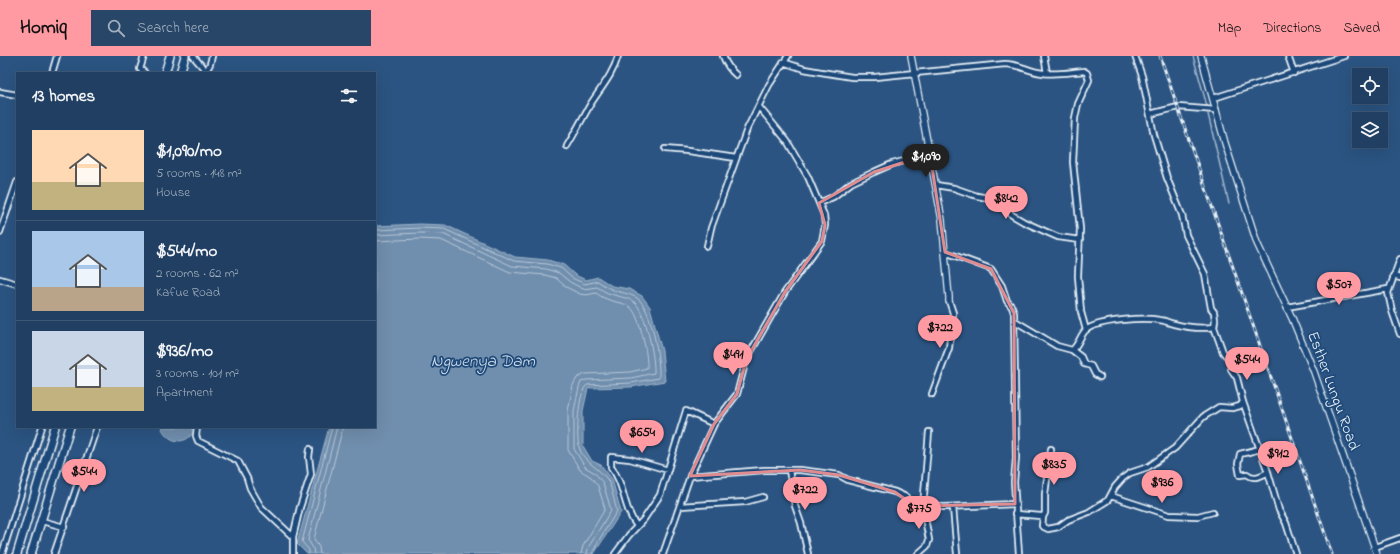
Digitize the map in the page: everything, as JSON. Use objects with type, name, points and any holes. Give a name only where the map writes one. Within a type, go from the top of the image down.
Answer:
[{"type":"main road","points":[[165,72],[170,56]]},
{"type":"main road","points":[[180,72],[185,56]]},
{"type":"main road","points":[[17,554],[55,428]]},
{"type":"main road","points":[[31,554],[70,428]]},
{"type":"street","points":[[52,72],[57,56]]},
{"type":"street","points":[[140,71],[144,56]]},
{"type":"street","points":[[193,56],[206,72]]},
{"type":"street","points":[[206,72],[212,56]]},
{"type":"street","points":[[567,146],[591,103],[610,75],[618,56]]},
{"type":"street","points":[[723,56],[726,65],[736,75]]},
{"type":"street","points":[[707,246],[711,228],[747,129],[769,85],[788,56]]},
{"type":"street","points":[[911,56],[936,185],[945,252],[949,301],[953,313],[949,348],[932,394]]},
{"type":"street","points":[[1044,56],[1047,73]]},
{"type":"street","points":[[1135,56],[1142,76],[1154,135],[1167,178],[1182,214],[1186,235],[1205,274],[1211,308],[1214,312],[1214,327],[1224,352],[1230,360],[1231,368],[1237,378],[1243,402],[1268,472],[1279,510],[1286,523],[1296,554]]},
{"type":"street","name":"Esther Lungu Road","points":[[1201,56],[1242,198],[1257,243],[1314,372],[1377,554]]},
{"type":"street","points":[[1288,56],[1294,73]]},
{"type":"street","points":[[1214,98],[1344,56]]},
{"type":"street","points":[[783,62],[804,69],[852,77],[914,74],[1005,64],[1020,66],[1034,72],[1047,73],[1084,71],[1087,73],[1089,76],[1088,82],[1076,110],[1074,129],[1074,162],[1079,208],[1079,283],[1081,312],[1086,330]]},
{"type":"street","points":[[0,92],[16,95]]},
{"type":"street","points":[[663,554],[690,476],[714,424],[737,394],[746,360],[785,292],[822,241],[826,225],[824,215],[808,177],[787,141],[759,107]]},
{"type":"street","points":[[1150,114],[1178,107],[1216,110]]},
{"type":"street","points":[[665,149],[736,158]]},
{"type":"street","points":[[819,203],[833,197],[851,183],[892,164],[930,154]]},
{"type":"street","points":[[0,232],[16,185]]},
{"type":"street","points":[[936,185],[954,188],[977,196],[999,200],[1012,215],[1028,224],[1058,237],[1080,240]]},
{"type":"street","points":[[945,252],[991,269],[1002,286],[1007,301],[1013,310],[1015,320],[1016,458],[1014,504],[1019,554]]},
{"type":"street","points":[[1400,258],[1388,289],[1388,297],[1400,334]]},
{"type":"street","points":[[1393,276],[1400,278]]},
{"type":"street","points":[[0,279],[16,284]]},
{"type":"street","points":[[1286,307],[1388,289]]},
{"type":"street","points":[[1072,350],[1086,330],[1095,325],[1104,323],[1159,319],[1175,325],[1204,328],[1214,327]]},
{"type":"street","points":[[1015,320],[1057,346],[1072,350],[1081,357],[1084,364],[1091,366],[1095,374],[1100,377]]},
{"type":"street","points":[[1051,449],[1045,494],[1045,513],[1042,526],[1048,529],[1058,527],[1068,520],[1089,512],[1108,500],[1120,481],[1130,473],[1148,467],[1175,448],[1203,417],[1219,407],[1232,408],[1240,406],[1243,402]]},
{"type":"street","points":[[615,554],[644,519],[660,495],[686,411],[714,424]]},
{"type":"street","points":[[2,554],[42,428]]},
{"type":"street","points":[[54,554],[97,428]]},
{"type":"street","points":[[197,428],[196,436],[198,441],[238,461],[247,478],[250,488],[261,507],[293,537]]},
{"type":"street","points":[[918,554],[927,546],[929,540],[923,507],[929,432]]},
{"type":"street","points":[[293,554],[293,537],[300,507],[311,474],[309,457],[310,449]]},
{"type":"street","points":[[1260,449],[1240,454],[1238,464],[1240,475],[1247,474],[1256,478],[1268,472]]},
{"type":"street","points":[[637,526],[627,509],[617,474],[611,467],[611,457],[630,459],[668,470]]},
{"type":"street","points":[[690,476],[789,470],[813,471],[840,475],[848,480],[895,492],[906,497],[908,502],[914,506],[953,507],[1014,504]]},
{"type":"street","points":[[789,470],[794,506],[801,523],[808,554]]},
{"type":"street","points":[[1111,496],[1169,515],[1198,516],[1213,512]]},
{"type":"street","points":[[680,506],[745,502],[763,497]]},
{"type":"street","points":[[953,507],[957,554]]},
{"type":"street","points":[[1015,514],[1043,517]]},
{"type":"street","points":[[42,520],[64,527]]},
{"type":"street","points":[[1375,547],[1400,538]]},
{"type":"highlighted area","points":[[930,154],[945,252],[991,269],[1014,313],[1015,504],[914,506],[895,492],[839,475],[800,470],[690,476],[714,424],[737,394],[746,360],[785,292],[822,241],[825,225],[819,203],[874,172]]},
{"type":"water","name":"Ngwenya Dam","points":[[420,224],[445,225],[515,257],[548,260],[564,265],[575,275],[586,280],[598,277],[612,286],[629,289],[642,296],[650,307],[662,351],[665,381],[631,387],[588,388],[583,411],[583,446],[592,461],[601,465],[612,479],[621,512],[594,554],[307,554],[297,544],[329,428],[376,428],[376,226]]},
{"type":"water","points":[[162,428],[196,428],[189,438],[179,441],[174,440],[165,433]]},
{"type":"waterway","points":[[1193,56],[1207,106]]},
{"type":"waterway","points":[[1208,114],[1229,204]]},
{"type":"railway","points":[[1160,56],[1332,554]]}]
